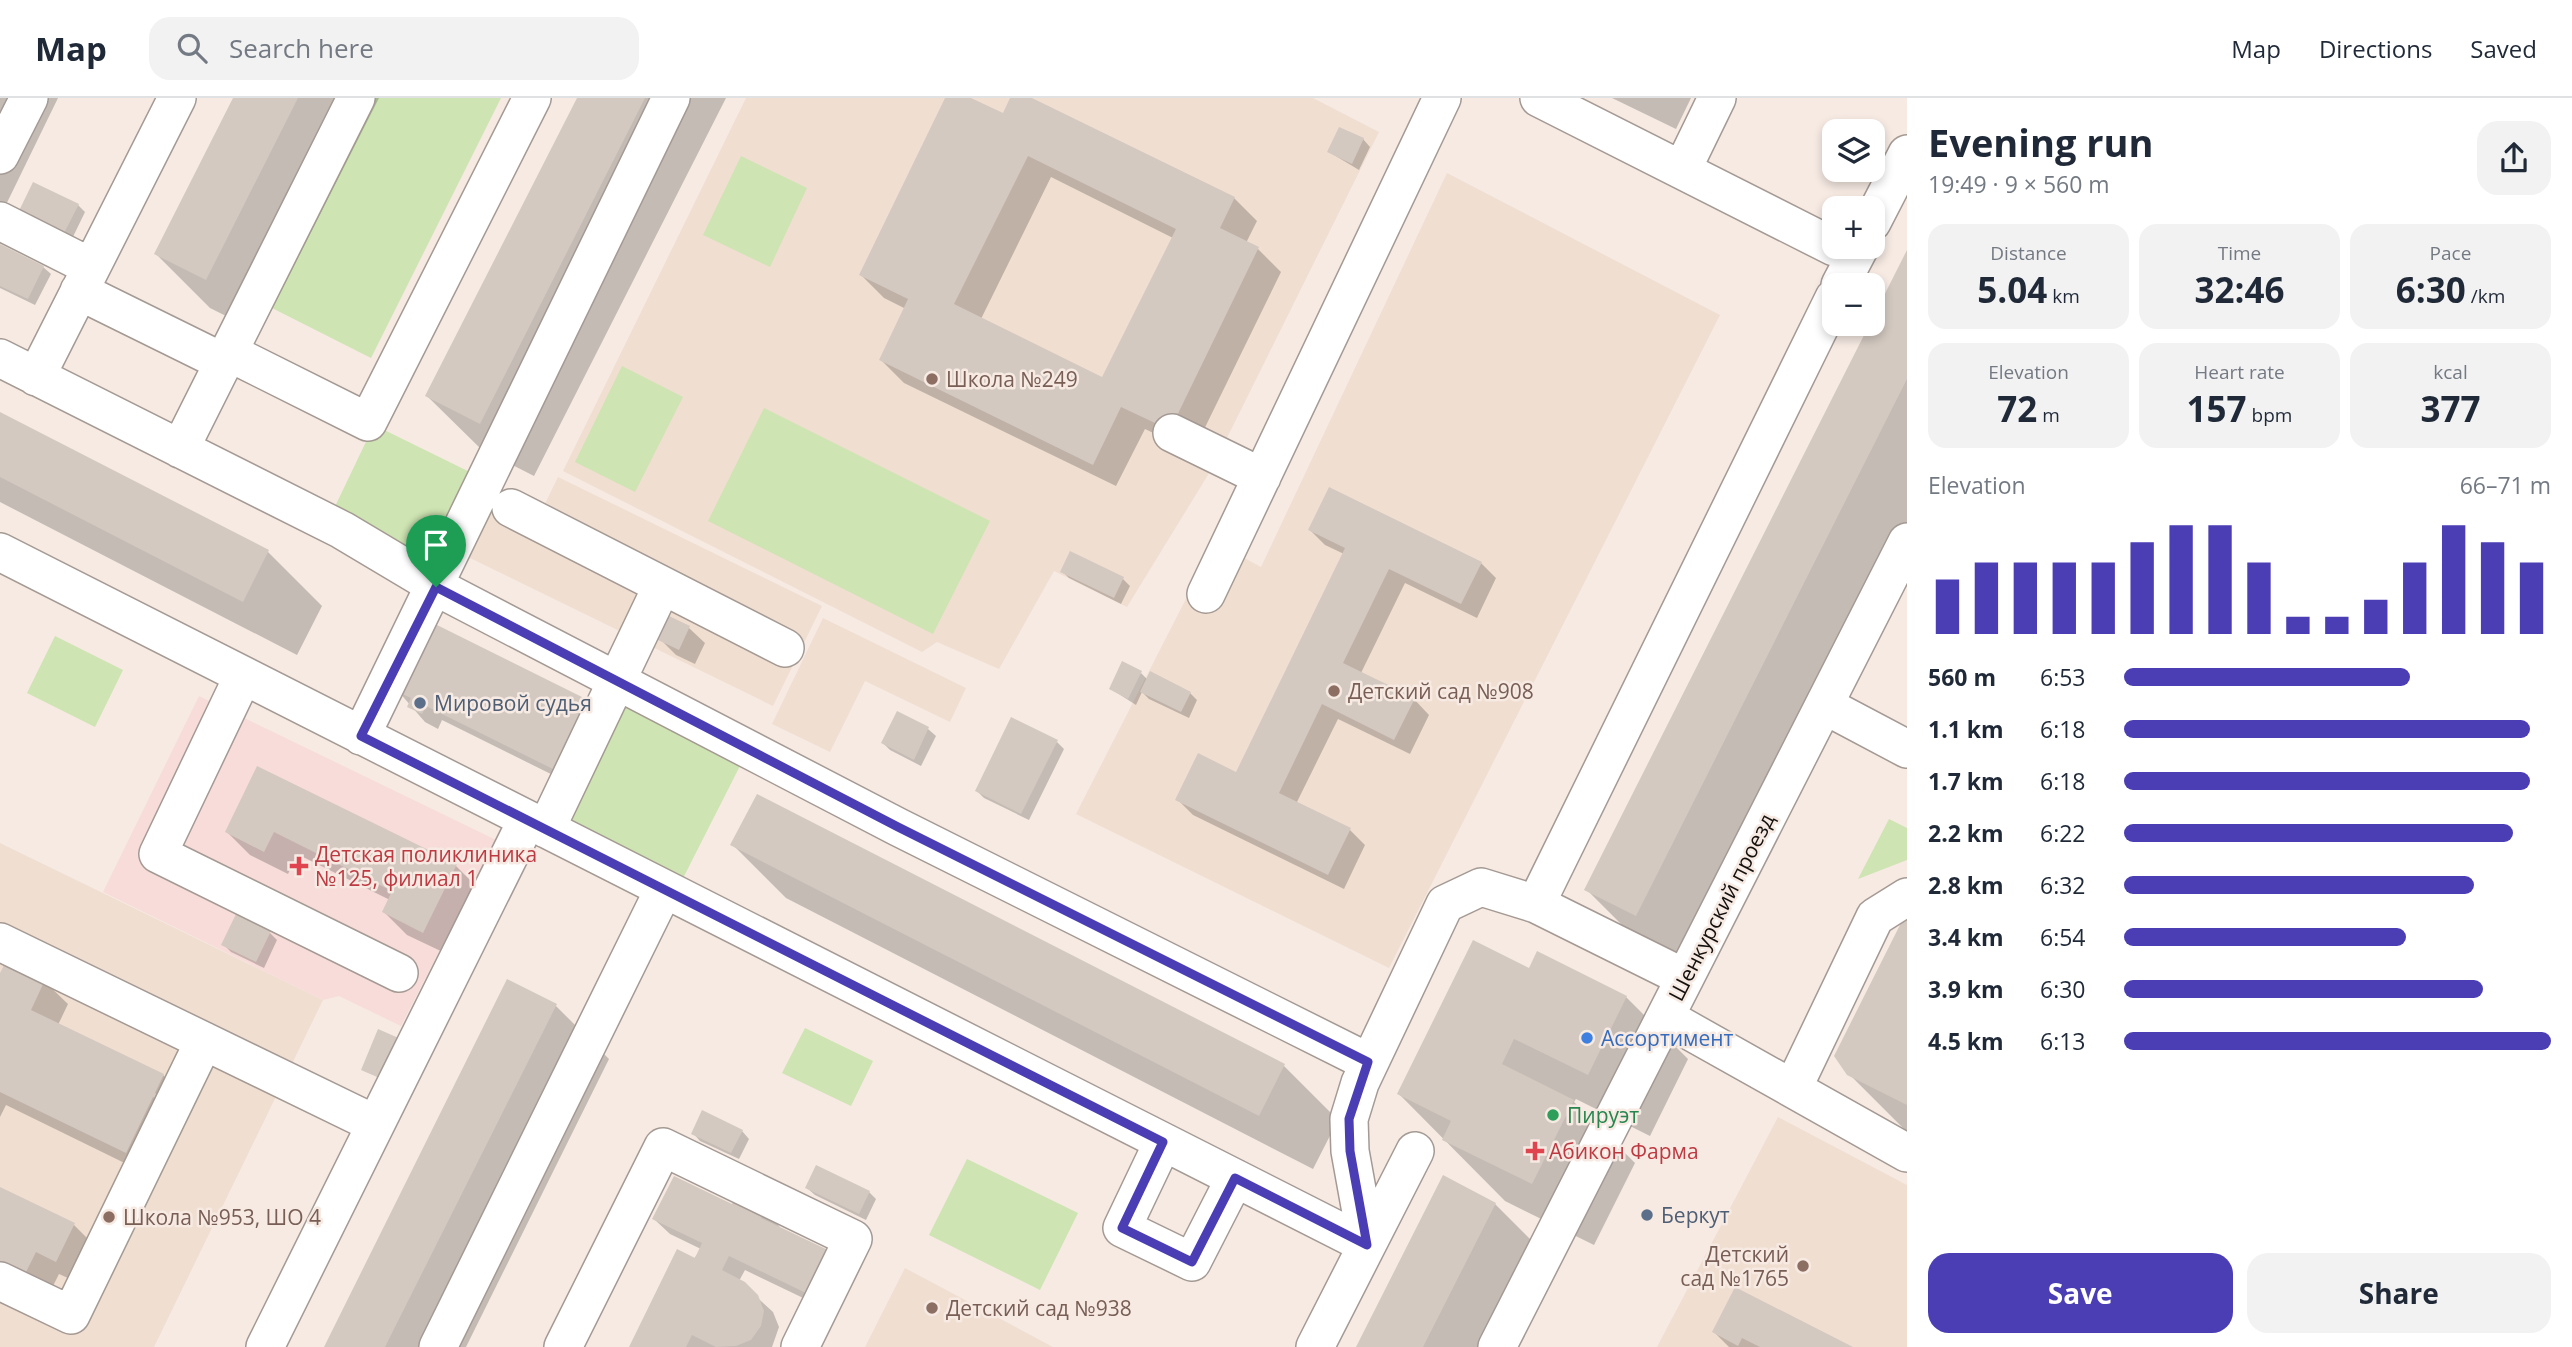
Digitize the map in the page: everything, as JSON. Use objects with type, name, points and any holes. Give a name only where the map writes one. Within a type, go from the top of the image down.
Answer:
[{"type":"street","points":[[0,155],[29,98]]},
{"type":"street","points":[[36,377],[177,98]]},
{"type":"street","points":[[180,449],[356,98]]},
{"type":"street","points":[[0,220],[85,279],[226,357],[368,422],[532,98]]},
{"type":"street","points":[[361,736],[436,587],[671,98]]},
{"type":"street","points":[[1206,594],[1441,98]]},
{"type":"street","points":[[1539,98],[1822,244]]},
{"type":"street","points":[[1682,170],[1717,98]]},
{"type":"street","points":[[1885,197],[1907,154]]},
{"type":"street","points":[[1536,904],[1822,322]]},
{"type":"street","points":[[0,358],[342,530],[436,587],[898,827],[1368,1062]]},
{"type":"street","points":[[1172,433],[1262,477]]},
{"type":"street","points":[[511,508],[785,648]]},
{"type":"street","name":"Шенкурский проезд","points":[[1502,1345],[1665,1017],[1907,542]]},
{"type":"street","points":[[0,552],[1367,1245]]},
{"type":"street","points":[[265,1347],[375,1124],[617,679],[662,586]]},
{"type":"street","points":[[243,676],[158,854],[399,973]]},
{"type":"street","points":[[1824,705],[1907,749]]},
{"type":"street","points":[[1367,1245],[1350,1151],[1349,1119],[1368,1062],[1445,904],[1481,887],[1536,904],[1685,978]]},
{"type":"street","points":[[438,1347],[664,889]]},
{"type":"street","points":[[1793,1088],[1875,917],[1907,897]]},
{"type":"street","points":[[0,942],[375,1124]]},
{"type":"street","points":[[1665,1017],[1907,1153]]},
{"type":"street","points":[[0,1281],[71,1315],[204,1041]]},
{"type":"street","points":[[1163,1142],[1122,1228],[1192,1262],[1235,1178]]},
{"type":"street","points":[[564,1347],[663,1147],[853,1239],[800,1347]]},
{"type":"street","points":[[1315,1347],[1415,1151]]},
{"type":"shaded area","name":"Школа №249","points":[[746,98],[1313,98],[1379,132],[1211,470],[1127,607],[1054,571],[999,669],[937,642],[922,652],[563,471]]},
{"type":"shaded area","name":"Детский сад №908","points":[[1447,173],[1720,315],[1389,968],[1076,814],[1215,542],[1261,567]]},
{"type":"shaded area","points":[[558,477],[822,606],[773,706],[468,557],[500,492],[541,512]]},
{"type":"shaded area","points":[[823,618],[966,688],[950,722],[865,681],[830,752],[772,724]]},
{"type":"shaded area","name":"Детская поликлиника №125, филиал 1","points":[[199,696],[496,840],[401,1026],[339,996],[323,1000],[103,892]]},
{"type":"shaded area","name":"Школа №953, ШО 4","points":[[0,843],[323,1000],[154,1347],[0,1347]]},
{"type":"shaded area","name":"Детский сад №1765","points":[[1778,1117],[1907,1185],[1907,1347],[1657,1347]]},
{"type":"shaded area","name":"Детский сад №938","points":[[905,1268],[1053,1347],[865,1347]]},
{"type":"green space","points":[[374,98],[501,98],[371,358],[270,307]]},
{"type":"green space","points":[[741,156],[807,188],[770,267],[703,235]]},
{"type":"green space","points":[[622,366],[683,397],[635,492],[575,462]]},
{"type":"green space","points":[[764,408],[990,521],[933,634],[708,521]]},
{"type":"green space","points":[[374,425],[482,478],[438,570],[330,517]]},
{"type":"green space","points":[[55,636],[123,670],[95,727],[27,693]]},
{"type":"green space","points":[[623,700],[743,760],[676,892],[557,832]]},
{"type":"green space","points":[[1889,819],[1907,828],[1907,860],[1858,879]]},
{"type":"green space","points":[[805,1028],[873,1061],[851,1106],[782,1073]]},
{"type":"green space","points":[[967,1159],[1078,1213],[1040,1290],[929,1235]]},
{"type":"building","points":[[233,98],[298,98],[206,280],[154,254]]},
{"type":"building","points":[[577,98],[645,98],[480,424],[425,396]]},
{"type":"building","points":[[945,98],[971,98],[1003,113],[1010,98],[1032,98],[1235,197],[1220,228],[1259,247],[1170,430],[1121,407],[1093,465],[879,360],[908,299],[859,275]],"holes":[[[1028,156],[1176,229],[1102,377],[954,304]]]},
{"type":"building","points":[[1339,127],[1364,138],[1352,164],[1327,152]]},
{"type":"building","points":[[33,182],[79,204],[62,237],[17,215]]},
{"type":"building","points":[[0,244],[44,266],[28,299],[0,286]]},
{"type":"building","points":[[1907,250],[1907,379],[1636,916],[1584,890],[1864,336],[1885,336],[1885,294]]},
{"type":"building","points":[[0,412],[269,550],[243,602],[0,477]]},
{"type":"building","points":[[1329,487],[1482,562],[1461,604],[1389,569],[1343,663],[1415,698],[1394,740],[1322,704],[1279,793],[1351,828],[1328,875],[1175,800],[1198,753],[1236,772],[1345,548],[1308,530]]},
{"type":"building","points":[[1070,551],[1124,577],[1114,598],[1060,572]]},
{"type":"building","points":[[669,616],[690,626],[679,650],[658,640]]},
{"type":"building","points":[[431,622],[596,704],[561,773],[426,706],[422,714],[407,707],[411,698],[396,691]]},
{"type":"building","points":[[1122,661],[1142,671],[1128,699],[1109,689]]},
{"type":"building","points":[[1150,671],[1191,692],[1181,712],[1140,692]]},
{"type":"building","points":[[897,711],[929,727],[914,760],[881,743]]},
{"type":"building","points":[[1011,717],[1058,740],[1021,814],[975,791]]},
{"type":"building","points":[[257,766],[457,864],[423,933],[382,912],[392,891],[274,832],[264,852],[225,832]]},
{"type":"building","points":[[757,794],[1285,1064],[1259,1116],[730,845]]},
{"type":"building","points":[[1907,911],[1907,1105],[1847,1075],[1834,1056]]},
{"type":"building","points":[[236,914],[271,931],[256,962],[221,945]]},
{"type":"building","points":[[1473,940],[1529,968],[1537,951],[1627,996],[1588,1075],[1514,1039],[1502,1064],[1574,1100],[1532,1184],[1442,1140],[1451,1121],[1397,1094]]},
{"type":"building","points":[[6,961],[45,980],[31,1010],[164,1074],[155,1093],[159,1095],[157,1099],[153,1097],[126,1153],[0,1092],[0,973]]},
{"type":"building","points":[[507,979],[557,1004],[385,1347],[324,1347]]},
{"type":"building","points":[[378,1029],[410,1043],[391,1083],[361,1070]]},
{"type":"building","points":[[702,1110],[743,1130],[731,1153],[691,1134]]},
{"type":"building","points":[[816,1165],[870,1191],[859,1214],[805,1188]]},
{"type":"building","points":[[1443,1175],[1496,1203],[1423,1347],[1356,1347]]},
{"type":"building","points":[[674,1176],[732,1204],[737,1195],[765,1209],[761,1218],[830,1251],[808,1294],[729,1256],[722,1270],[745,1282],[758,1295],[764,1311],[761,1326],[751,1340],[736,1346],[716,1347],[692,1335],[686,1347],[629,1347],[677,1249],[695,1258],[702,1243],[652,1219]]},
{"type":"building","points":[[0,1187],[75,1223],[56,1262],[36,1252],[23,1278],[0,1267]]},
{"type":"building","points":[[1735,1287],[1853,1347],[1760,1347],[1742,1338],[1738,1346],[1712,1332]]},
{"type":"place","name":"Школа №249","points":[[932,379]]},
{"type":"place","name":"Детский сад №908","points":[[1334,691]]},
{"type":"place","name":"Мировой судья","points":[[420,703]]},
{"type":"place","name":"Детская поликлиника №125, филиал 1","points":[[299,866]]},
{"type":"place","name":"Ассортимент","points":[[1587,1038]]},
{"type":"place","name":"Пируэт","points":[[1553,1115]]},
{"type":"place","name":"Абикон Фарма","points":[[1535,1151]]},
{"type":"place","name":"Беркут","points":[[1647,1215]]},
{"type":"place","name":"Школа №953, ШО 4","points":[[109,1217]]},
{"type":"place","name":"Детский сад №1765","points":[[1803,1266]]},
{"type":"place","name":"Детский сад №938","points":[[932,1308]]},
{"type":"route","points":[[436,587],[898,827],[1368,1062],[1349,1119],[1350,1151],[1367,1245],[1235,1178],[1192,1262],[1122,1228],[1163,1142],[361,736],[436,587]]}]
